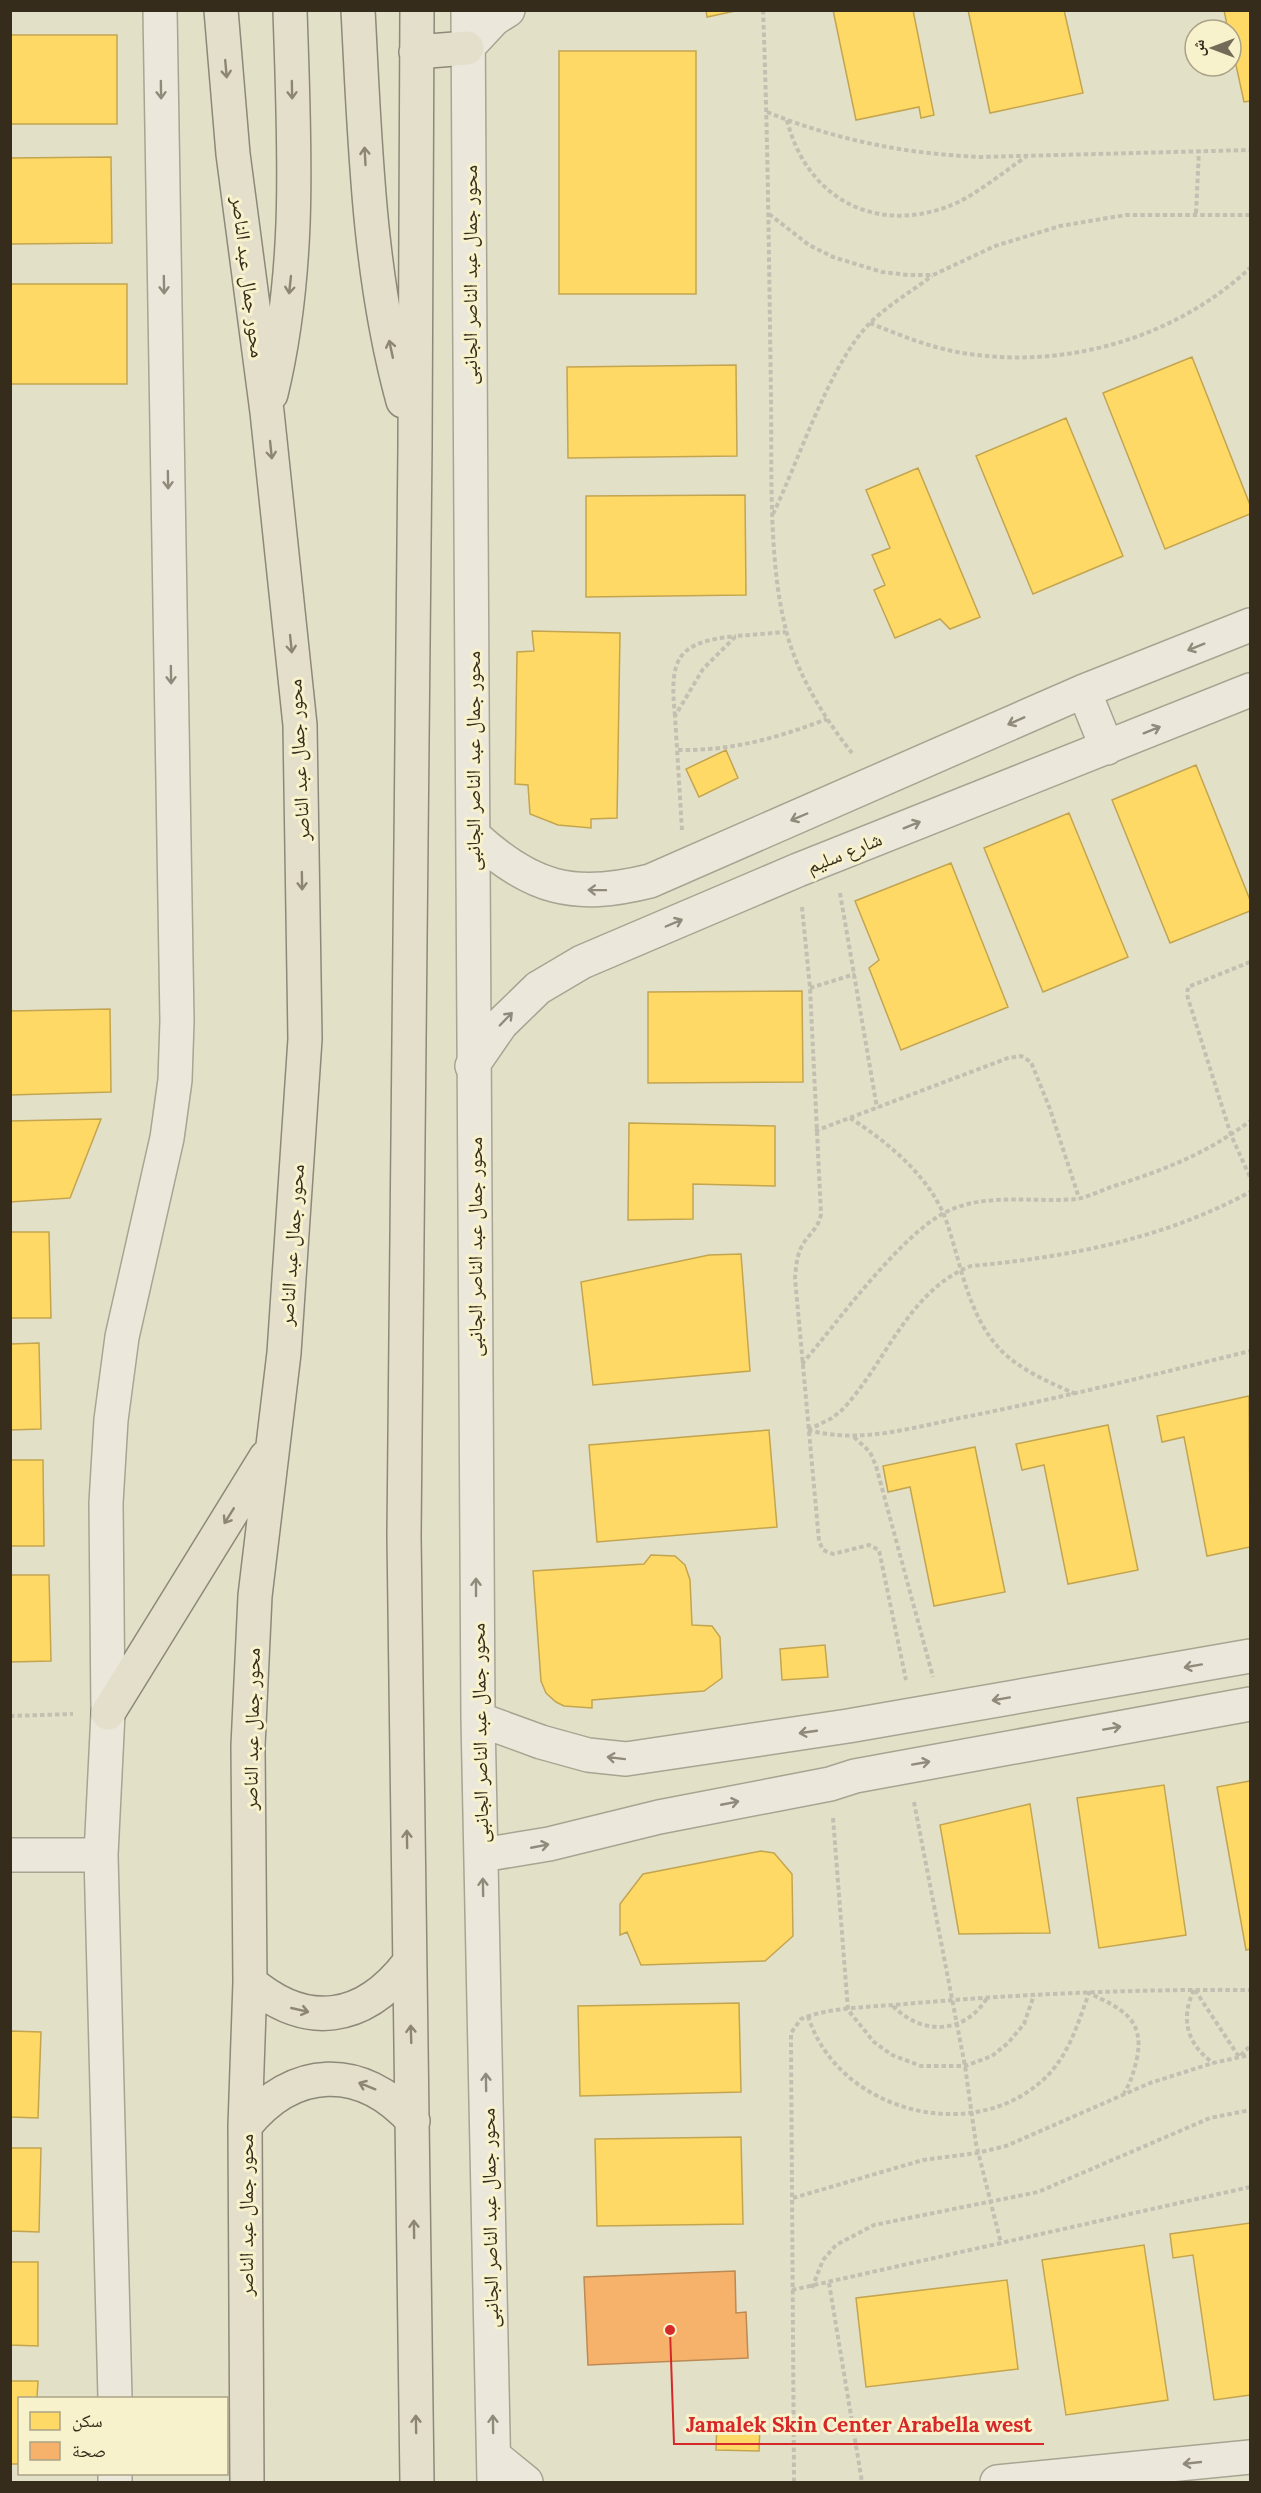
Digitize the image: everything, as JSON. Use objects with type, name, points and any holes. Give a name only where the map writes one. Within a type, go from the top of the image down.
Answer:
[{"type":"main road","name":"محور جمال عبد الناصر","points":[[221,10],[233,154],[267,412],[300,724],[305,1039],[284,1353],[255,1596],[248,1746],[250,1982],[245,2126],[247,2482]]},
{"type":"main road","points":[[267,412],[283,339],[293,255],[295,211],[290,10]]},
{"type":"main road","points":[[358,10],[367,189],[374,254],[398,383],[415,446]]},
{"type":"main road","points":[[417,10],[404,1525],[408,1964],[413,2121],[417,2482]]},
{"type":"main road","points":[[416,52],[467,48]]},
{"type":"main road","points":[[108,1713],[271,1448]]},
{"type":"main road","points":[[250,1982],[267,1997],[288,2007],[311,2013],[334,2013],[356,2008],[377,1998],[394,1983],[408,1964]]},
{"type":"main road","points":[[245,2126],[259,2109],[276,2095],[295,2085],[316,2080],[339,2079],[360,2083],[389,2098],[413,2121]]},
{"type":"street","points":[[115,2397],[101,1855],[108,1713],[106,1503],[111,1420],[122,1337],[167,1138],[175,1080],[177,1022],[160,10]]},
{"type":"street","name":"محور جمال عبد الناصر الجانبى","points":[[468,10],[473,835],[472,1066],[478,1719],[494,2469]]},
{"type":"street","points":[[467,48],[494,19],[508,10]]},
{"type":"street","points":[[473,835],[502,862],[536,880],[573,890],[612,890],[650,881],[1084,691],[1251,625]]},
{"type":"street","name":"شارع سليم","points":[[472,1066],[501,1024],[537,988],[582,962],[798,870],[1251,690]]},
{"type":"street","points":[[1084,691],[1107,748]]},
{"type":"street","points":[[843,798],[848,850]]},
{"type":"street","points":[[478,1719],[541,1742],[588,1755],[626,1760],[848,1726],[1251,1656]]},
{"type":"street","points":[[482,1855],[528,1848],[659,1817],[907,1766],[1251,1704]]},
{"type":"street","points":[[842,1780],[848,1726]]},
{"type":"street","points":[[10,1855],[101,1855]]},
{"type":"street","points":[[997,2482],[1251,2457]]},
{"type":"street","points":[[494,2469],[526,2482]]},
{"type":"path","points":[[763,10],[767,112],[773,514],[780,601],[786,632],[806,681],[827,719],[851,752],[880,782]]},
{"type":"path","points":[[767,112],[843,138],[902,151],[961,156],[1251,150]]},
{"type":"path","points":[[787,120],[793,146],[810,173],[833,195],[861,210],[891,216],[922,215],[952,206],[1028,156]]},
{"type":"path","points":[[1196,213],[1199,150]]},
{"type":"path","points":[[773,514],[824,399],[847,355],[870,323],[933,275],[995,246],[1060,226],[1126,215],[1196,213],[1251,215]]},
{"type":"path","points":[[769,214],[809,245],[833,257],[882,272],[933,275]]},
{"type":"path","points":[[870,323],[910,339],[952,351],[1039,357],[1082,352],[1124,342],[1165,326],[1203,305],[1251,268]]},
{"type":"path","points":[[684,867],[675,717],[676,665],[687,648],[716,639],[786,632]]},
{"type":"path","points":[[675,717],[703,669],[736,636]]},
{"type":"path","points":[[678,750],[707,750],[755,743],[827,719]]},
{"type":"path","points":[[848,850],[855,974],[877,1108]]},
{"type":"path","points":[[798,870],[810,988],[815,1131],[821,1214],[819,1224],[803,1245],[797,1258],[795,1278],[819,1540],[823,1550],[833,1554],[869,1545],[879,1550],[927,1712]]},
{"type":"path","points":[[1251,962],[1188,987],[1187,995],[1232,1135],[1251,1178]]},
{"type":"path","points":[[810,988],[855,974]]},
{"type":"path","points":[[815,1131],[1008,1058],[1021,1056],[1031,1062],[1050,1109],[1079,1198]]},
{"type":"path","points":[[850,1118],[869,1130],[903,1159],[943,1213],[978,1316],[999,1349],[1054,1384],[1076,1395]]},
{"type":"path","points":[[802,1364],[895,1255],[943,1213],[960,1205],[1004,1200],[1079,1198],[1170,1168],[1232,1135],[1251,1121]]},
{"type":"path","points":[[808,1430],[832,1418],[847,1405],[916,1310],[934,1290],[961,1270],[971,1266],[1039,1259],[1119,1244],[1192,1219],[1251,1192]]},
{"type":"path","points":[[808,1430],[854,1437],[868,1436],[1076,1395],[1251,1351]]},
{"type":"path","points":[[854,1437],[870,1452],[876,1466],[927,1712]]},
{"type":"path","points":[[10,1716],[108,1713]]},
{"type":"path","points":[[907,1766],[953,2000],[978,2153],[1001,2243]]},
{"type":"path","points":[[842,1780],[848,2010],[874,2042],[892,2055],[921,2066],[965,2066],[992,2056],[1008,2043],[1024,2024],[1034,1995]]},
{"type":"path","points":[[1194,1990],[1239,2057]]},
{"type":"path","points":[[1194,1990],[1186,2017],[1188,2031],[1192,2044],[1213,2063]]},
{"type":"path","points":[[794,2482],[792,2033],[801,2019],[848,2010],[953,2000],[1034,1995],[1251,1990]]},
{"type":"path","points":[[808,2016],[834,2061],[846,2074],[875,2095],[924,2112],[972,2113],[1019,2097],[1046,2077],[1066,2049],[1089,1994]]},
{"type":"path","points":[[1089,1994],[1121,2010],[1130,2017],[1138,2032],[1134,2069],[1124,2093]]},
{"type":"path","points":[[893,2005],[910,2021],[933,2028],[956,2025],[969,2018],[987,1998]]},
{"type":"path","points":[[1239,2057],[1251,2046]]},
{"type":"path","points":[[793,2198],[923,2160],[978,2153],[1006,2146],[1124,2093],[1213,2063],[1251,2055]]},
{"type":"path","points":[[813,2288],[823,2260],[836,2245],[852,2234],[874,2225],[1038,2192],[1210,2118],[1251,2110]]},
{"type":"path","points":[[792,2290],[813,2288],[1251,2187]]},
{"type":"path","points":[[829,2283],[862,2482]]},
{"type":"building: سكن","points":[[706,10],[740,10],[707,17]]},
{"type":"building: سكن","points":[[833,10],[913,10],[934,115],[921,118],[919,107],[856,120]]},
{"type":"building: سكن","points":[[968,10],[1064,10],[1083,93],[990,113]]},
{"type":"building: سكن","points":[[1224,10],[1250,10],[1250,101],[1244,102],[1239,78],[1243,78],[1243,18],[1226,18]]},
{"type":"building: سكن","points":[[10,35],[117,35],[117,124],[10,124]]},
{"type":"building: سكن","points":[[559,51],[696,51],[696,294],[559,294]]},
{"type":"building: سكن","points":[[111,157],[112,243],[10,244],[10,158]]},
{"type":"building: سكن","points":[[10,284],[127,284],[127,384],[10,384]]},
{"type":"building: سكن","points":[[1192,357],[1250,505],[1250,514],[1165,549],[1103,393]]},
{"type":"building: سكن","points":[[736,365],[737,456],[568,458],[567,367]]},
{"type":"building: سكن","points":[[1066,418],[1123,556],[1033,594],[976,456]]},
{"type":"building: سكن","points":[[918,468],[980,617],[950,629],[940,619],[895,638],[874,590],[885,585],[872,555],[890,548],[866,490]]},
{"type":"building: سكن","points":[[745,495],[746,595],[586,597],[586,496]]},
{"type":"building: سكن","points":[[532,631],[620,633],[617,818],[591,819],[591,828],[558,825],[530,814],[528,785],[515,784],[517,652],[534,651]]},
{"type":"building: سكن","points":[[726,750],[738,778],[699,797],[686,769]]},
{"type":"building: سكن","points":[[1196,765],[1250,900],[1250,911],[1170,943],[1112,800]]},
{"type":"building: سكن","points":[[1069,813],[1128,957],[1043,992],[984,848]]},
{"type":"building: سكن","points":[[951,863],[1008,1007],[901,1050],[869,968],[879,960],[855,901]]},
{"type":"building: سكن","points":[[802,991],[803,1082],[648,1083],[648,992]]},
{"type":"building: سكن","points":[[110,1009],[111,1092],[10,1095],[10,1011]]},
{"type":"building: سكن","points":[[101,1119],[70,1198],[10,1202],[10,1121]]},
{"type":"building: سكن","points":[[629,1123],[775,1126],[775,1186],[693,1184],[693,1219],[628,1220]]},
{"type":"building: سكن","points":[[10,1232],[49,1232],[51,1318],[10,1318]]},
{"type":"building: سكن","points":[[741,1254],[750,1371],[593,1385],[581,1282],[709,1255]]},
{"type":"building: سكن","points":[[39,1343],[41,1429],[10,1430],[10,1344]]},
{"type":"building: سكن","points":[[1249,1396],[1250,1547],[1207,1556],[1184,1437],[1162,1442],[1157,1416]]},
{"type":"building: سكن","points":[[1108,1425],[1138,1570],[1068,1584],[1044,1465],[1022,1470],[1016,1444]]},
{"type":"building: سكن","points":[[769,1430],[777,1527],[597,1542],[589,1445]]},
{"type":"building: سكن","points":[[975,1447],[1005,1592],[934,1606],[910,1487],[888,1492],[883,1466]]},
{"type":"building: سكن","points":[[10,1460],[43,1460],[44,1546],[10,1546]]},
{"type":"building: سكن","points":[[651,1555],[675,1556],[685,1565],[690,1580],[692,1625],[712,1626],[720,1637],[722,1678],[704,1691],[592,1700],[592,1708],[564,1706],[556,1702],[546,1693],[541,1681],[533,1571],[644,1564]]},
{"type":"building: سكن","points":[[10,1575],[49,1575],[51,1661],[10,1662]]},
{"type":"building: سكن","points":[[825,1645],[828,1677],[782,1680],[780,1649]]},
{"type":"building: سكن","points":[[1250,1781],[1250,1949],[1246,1950],[1217,1787]]},
{"type":"building: سكن","points":[[1164,1785],[1186,1935],[1099,1948],[1077,1798]]},
{"type":"building: سكن","points":[[1030,1804],[1050,1933],[959,1934],[940,1825]]},
{"type":"building: سكن","points":[[761,1851],[774,1853],[792,1874],[793,1936],[765,1961],[641,1965],[627,1932],[620,1935],[620,1904],[643,1874]]},
{"type":"building: سكن","points":[[739,2003],[741,2092],[580,2096],[578,2006]]},
{"type":"building: سكن","points":[[10,2031],[41,2032],[38,2118],[10,2117]]},
{"type":"building: سكن","points":[[741,2137],[743,2224],[597,2226],[595,2139]]},
{"type":"building: سكن","points":[[10,2148],[41,2148],[39,2232],[10,2231]]},
{"type":"building: سكن","points":[[1250,2223],[1250,2395],[1214,2400],[1193,2255],[1173,2258],[1170,2234]]},
{"type":"building: سكن","points":[[1144,2245],[1168,2400],[1066,2415],[1042,2260]]},
{"type":"building: سكن","points":[[10,2262],[38,2262],[38,2346],[10,2345]]},
{"type":"building: سكن","points":[[1007,2280],[1018,2369],[866,2387],[856,2298]]},
{"type":"building: سكن","points":[[10,2381],[38,2381],[37,2397],[18,2397],[18,2464],[10,2464]]},
{"type":"building: سكن","points":[[717,2423],[760,2425],[759,2451],[716,2450]]},
{"type":"building: صحة","points":[[735,2271],[736,2313],[746,2312],[748,2358],[588,2365],[584,2277]]},
{"type":"place","name":"Jamalek Skin Center Arabella west","points":[[670,2330]]}]
